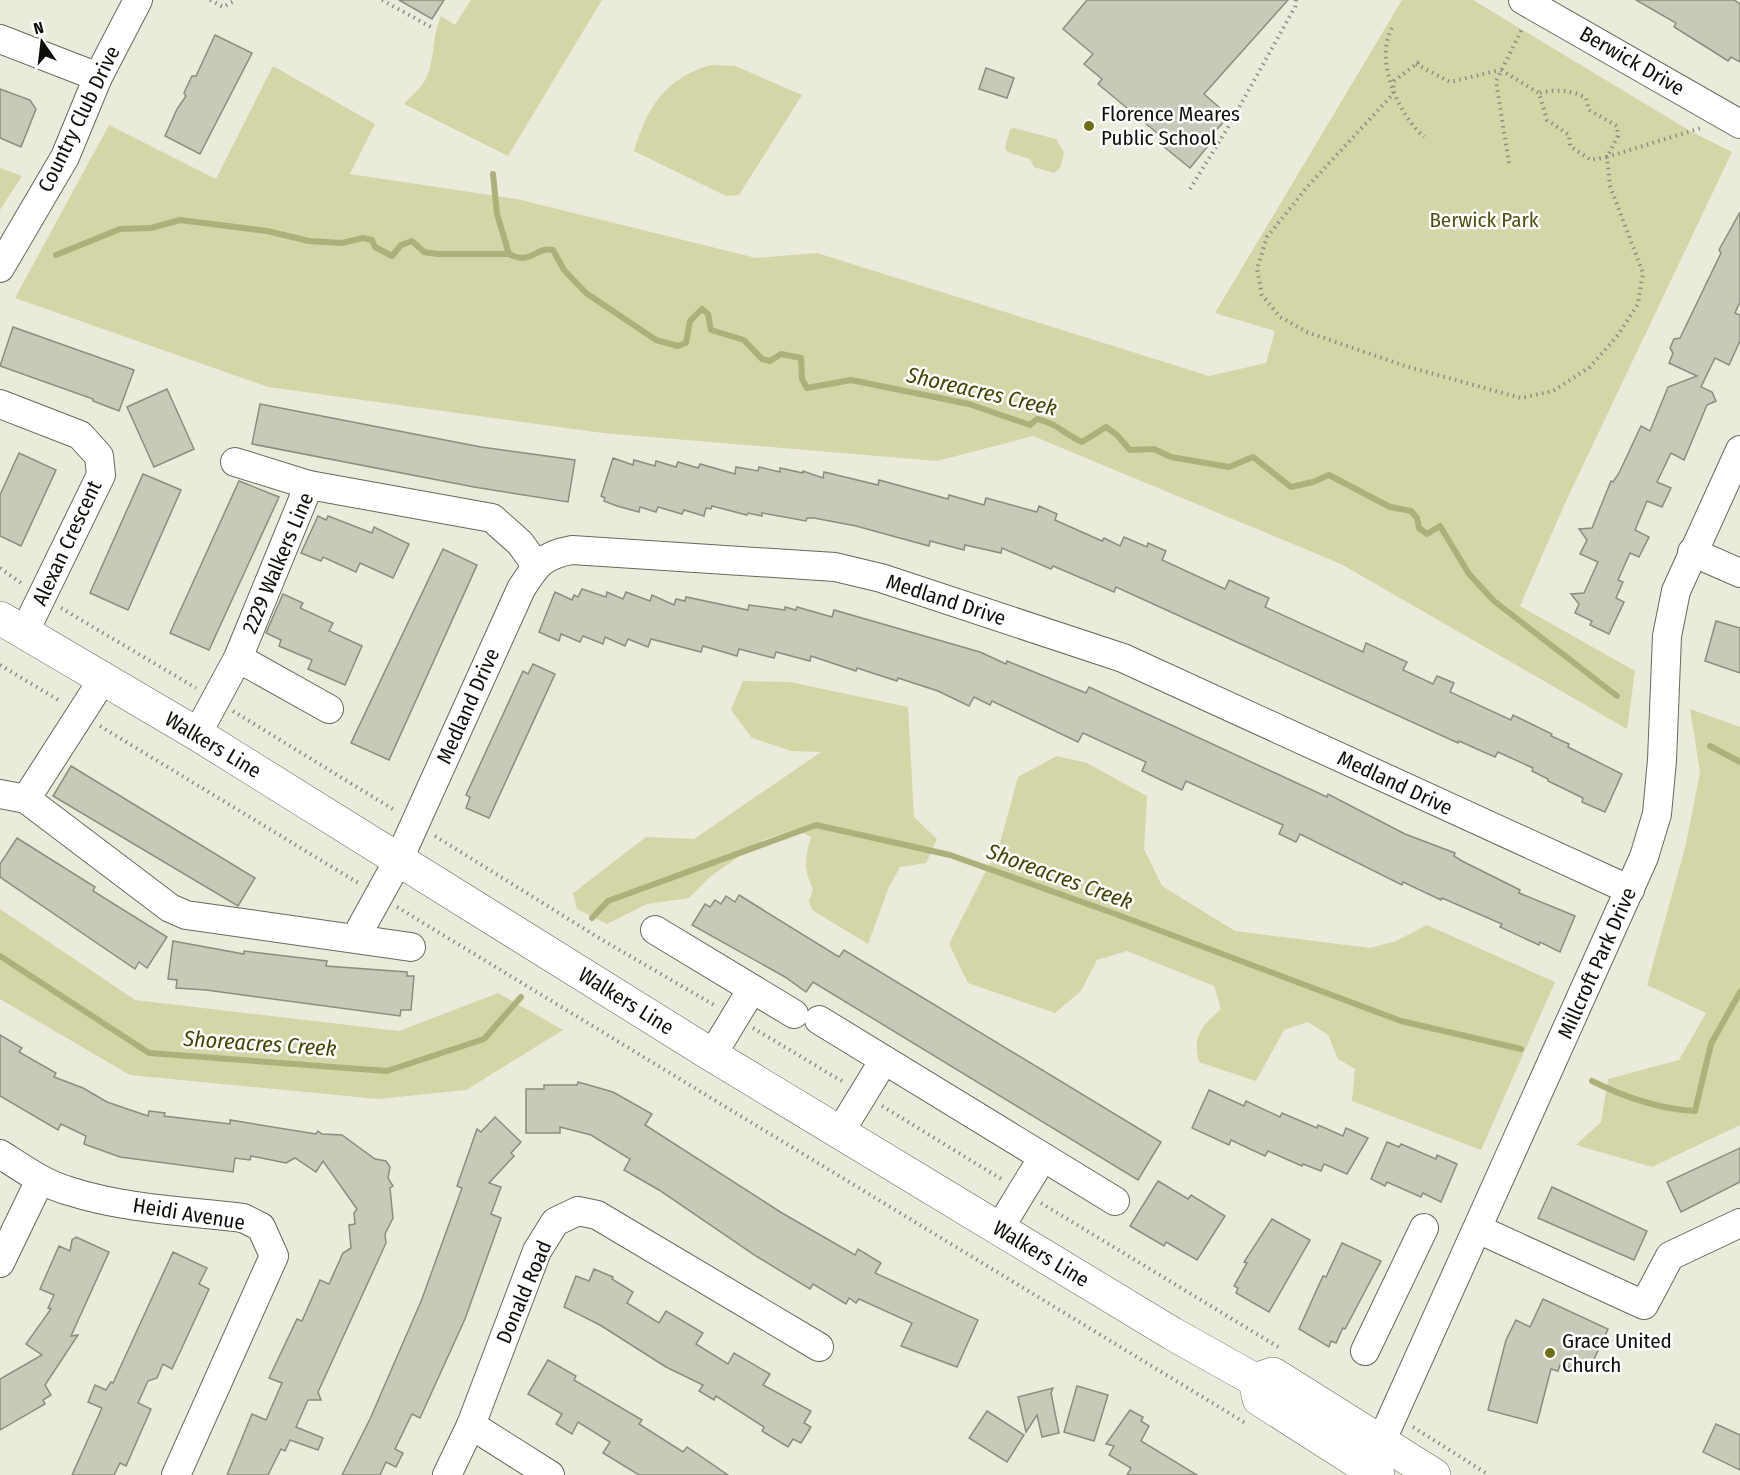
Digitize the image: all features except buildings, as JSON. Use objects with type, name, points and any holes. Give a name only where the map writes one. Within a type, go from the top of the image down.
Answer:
[{"type":"main road","name":"Walkers Line","points":[[12,625],[197,734],[712,1055],[999,1229],[1256,1380],[1259,1399],[1377,1455],[1434,1475]]},
{"type":"street","name":"Country Club Drive","points":[[0,268],[65,157],[98,77],[138,0]]},
{"type":"street","name":"Berwick Drive","points":[[1528,3],[1732,120]]},
{"type":"street","points":[[0,39],[98,77]]},
{"type":"street","name":"Alexan Crescent","points":[[0,404],[80,435],[99,456],[101,475],[42,597],[12,625]]},
{"type":"street","name":"Millcroft Park Drive","points":[[1377,1455],[1644,857],[1657,814],[1662,760],[1667,636],[1676,591],[1740,450]]},
{"type":"street","points":[[235,462],[309,485]]},
{"type":"street","name":"2229 Walkers Line","points":[[197,734],[237,658],[309,485],[492,518],[520,543],[536,566]]},
{"type":"street","name":"Medland Drive","points":[[356,937],[399,859],[521,590],[536,566],[554,553],[572,550],[835,567],[880,578],[1123,658],[1630,890]]},
{"type":"street","points":[[1692,552],[1740,573]]},
{"type":"street","points":[[237,658],[329,709]]},
{"type":"street","points":[[103,679],[81,714],[13,797],[170,908],[186,915],[356,937],[411,947]]},
{"type":"street","points":[[656,930],[752,989],[884,1060],[1114,1201]]},
{"type":"street","points":[[712,1055],[752,989]]},
{"type":"street","points":[[840,1132],[884,1060]]},
{"type":"street","name":"Heidi Avenue","points":[[0,1154],[40,1180],[68,1191],[115,1202],[243,1218],[261,1227],[274,1256],[176,1475]]},
{"type":"street","points":[[999,1229],[1043,1157]]},
{"type":"street","points":[[0,1263],[40,1180]]},
{"type":"street","name":"Donald Road","points":[[447,1475],[471,1425],[537,1251],[555,1222],[578,1211],[597,1215],[819,1347]]},
{"type":"street","points":[[1478,1229],[1644,1305],[1670,1256],[1740,1223]]},
{"type":"street","points":[[1365,1351],[1424,1228]]},
{"type":"street","points":[[471,1425],[550,1475]]},
{"type":"path","points":[[210,0],[223,7],[236,0]]},
{"type":"path","points":[[382,0],[431,27]]},
{"type":"path","points":[[1190,189],[1227,129],[1296,1]]},
{"type":"path","points":[[1509,162],[1496,81],[1528,3]]},
{"type":"path","points":[[1392,28],[1386,39],[1393,94],[1413,128],[1424,137]]},
{"type":"path","points":[[1418,63],[1450,82],[1501,70],[1539,93],[1559,90],[1577,93],[1586,98],[1589,110],[1617,126],[1618,136],[1607,157],[1610,186],[1643,273],[1638,304],[1618,335],[1590,368],[1553,391],[1521,398],[1405,366],[1306,332],[1280,316],[1262,295],[1257,269],[1267,237],[1308,186],[1393,94],[1394,81],[1418,63]]},
{"type":"path","points":[[1539,93],[1547,120],[1569,135],[1570,146],[1591,159],[1607,157],[1664,138],[1694,132],[1732,120]]},
{"type":"path","points":[[0,568],[42,597],[215,700],[598,938],[863,1094],[1282,1349]]},
{"type":"path","points":[[0,665],[1256,1430]]},
{"type":"path","points":[[1377,1455],[1490,1475]]},
{"type":"green space","points":[[471,0],[602,0],[508,156],[404,104],[421,86],[428,74],[441,16],[455,25]]},
{"type":"green space","name":"Berwick Park","points":[[1402,0],[1473,0],[1692,132],[1732,152],[1566,501],[1520,606],[1635,671],[1627,729],[1341,564],[1033,436],[937,461],[603,433],[268,387],[15,298],[109,125],[216,179],[273,66],[375,124],[350,174],[517,199],[756,258],[817,253],[1209,376],[1266,363],[1275,331],[1215,313]]},
{"type":"green space","points":[[710,65],[735,66],[802,95],[739,195],[726,196],[634,151],[645,121],[660,97],[681,78]]},
{"type":"green space","points":[[1014,128],[1056,139],[1064,153],[1060,168],[1054,173],[1034,167],[1030,159],[1008,152],[1005,148],[1010,129]]},
{"type":"green space","points":[[0,168],[22,176],[0,210]]},
{"type":"green space","points":[[743,681],[790,682],[908,707],[914,817],[937,839],[926,863],[900,867],[889,887],[868,944],[812,910],[809,901],[813,889],[806,863],[811,837],[796,829],[763,840],[711,876],[689,898],[647,904],[607,924],[577,909],[573,893],[646,837],[694,839],[821,752],[791,751],[752,738],[731,710]]},
{"type":"green space","points":[[1690,709],[1740,727],[1740,1125],[1652,1167],[1576,1145],[1601,1122],[1608,1079],[1679,1060],[1706,1013],[1647,985],[1686,844],[1700,772]]},
{"type":"green space","points":[[1057,756],[1087,763],[1147,796],[1144,849],[1162,886],[1235,931],[1370,948],[1396,941],[1427,925],[1555,982],[1481,1150],[1352,1101],[1355,1069],[1338,1059],[1328,1035],[1308,1022],[1284,1030],[1256,1081],[1199,1062],[1197,1044],[1200,1032],[1221,1009],[1214,986],[1127,951],[1097,960],[1081,991],[1055,1013],[968,983],[949,944],[1000,843],[1018,777]]},
{"type":"green space","points":[[0,909],[135,1000],[399,1031],[498,993],[563,1030],[466,1090],[378,1099],[130,1075],[0,999]]},
{"type":"waterway","name":"Shoreacres Creek","points":[[493,174],[497,214],[509,254]]},
{"type":"waterway","name":"Shoreacres Creek","points":[[56,255],[120,229],[151,228],[180,220],[267,231],[309,241],[342,243],[363,238],[372,240],[375,247],[392,256],[401,245],[412,241],[424,252],[437,254],[509,254],[523,258],[542,251],[553,250],[564,270],[586,293],[656,340],[678,346],[686,343],[690,321],[702,309],[708,314],[711,330],[744,340],[762,359],[770,361],[781,354],[801,358],[802,379],[807,388],[851,380],[969,404],[1030,425],[1037,419],[1050,423],[1082,442],[1106,427],[1117,435],[1130,450],[1154,449],[1171,457],[1229,467],[1253,457],[1291,487],[1313,482],[1329,475],[1390,507],[1411,511],[1417,518],[1419,528],[1427,534],[1440,526],[1469,574],[1494,601],[1617,696]]},
{"type":"waterway","name":"Shoreacres Creek","points":[[1710,746],[1740,762]]},
{"type":"waterway","name":"Shoreacres Creek","points":[[592,918],[608,901],[816,825],[950,855],[1113,913],[1401,1021],[1521,1049]]},
{"type":"waterway","name":"Shoreacres Creek","points":[[0,956],[149,1053],[387,1071],[484,1039],[521,997]]},
{"type":"waterway","name":"Shoreacres Creek","points":[[1592,1081],[1642,1101],[1668,1108],[1695,1111],[1711,1044],[1740,992]]},
{"type":"place","name":"Florence Meares Public School","points":[[1089,126]]},
{"type":"place","name":"Grace United Church","points":[[1550,1353]]}]
